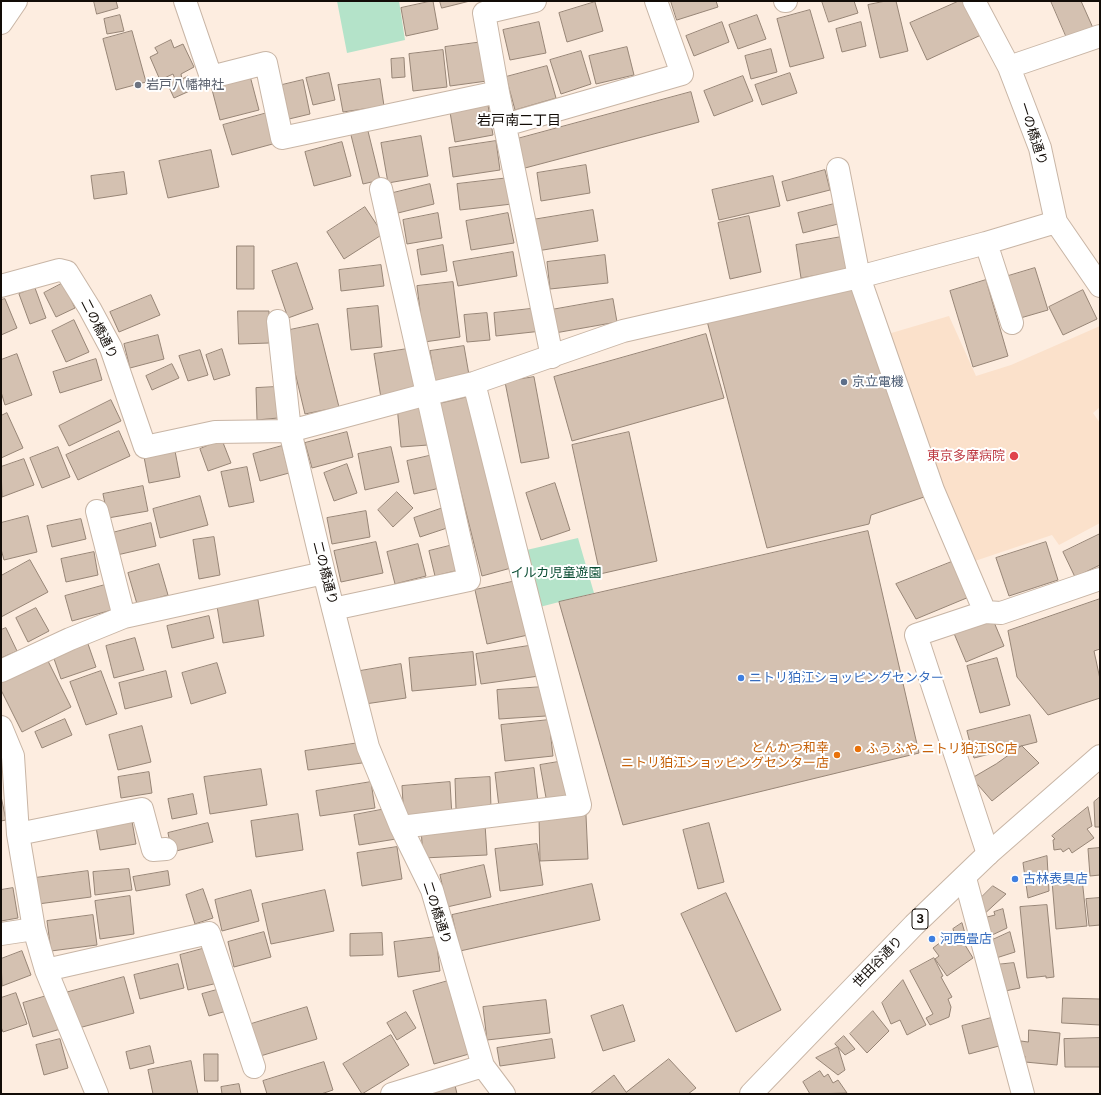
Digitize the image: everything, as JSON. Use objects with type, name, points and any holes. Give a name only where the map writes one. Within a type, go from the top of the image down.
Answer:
[{"type":"street","points":[[1,23],[16,1]]},
{"type":"street","points":[[185,1],[211,77],[266,63],[282,138],[498,92]]},
{"type":"street","points":[[535,1],[482,7],[552,357]]},
{"type":"street","points":[[505,125],[682,74],[656,1]]},
{"type":"street","name":"一の橋通り","points":[[974,1],[1009,68],[1040,148],[1056,222],[1100,286]]},
{"type":"street","points":[[1009,68],[1100,36]]},
{"type":"street","points":[[838,170],[859,277],[933,490],[985,612]]},
{"type":"street","points":[[333,609],[469,580],[381,189]]},
{"type":"street","points":[[278,321],[290,431],[474,382],[552,357],[623,331],[859,277],[986,243],[1056,222]]},
{"type":"street","points":[[986,243],[1012,323]]},
{"type":"street","name":"二の橋通り","points":[[1,286],[59,270],[67,272],[90,309],[111,348],[145,447],[215,432],[290,431],[368,747],[401,827],[432,890],[483,1066],[504,1094]]},
{"type":"street","points":[[401,827],[580,805],[474,382]]},
{"type":"street","points":[[97,511],[124,617]]},
{"type":"street","points":[[1,671],[70,639],[124,617],[324,573]]},
{"type":"street","points":[[988,854],[916,635],[985,612],[1001,613],[1100,579]]},
{"type":"street","points":[[1,727],[13,756],[18,834],[34,929],[46,970],[97,1094]]},
{"type":"street","name":"世田谷通り","points":[[751,1094],[914,925],[965,878],[988,854],[1100,756]]},
{"type":"street","points":[[18,834],[142,809],[153,850],[166,849]]},
{"type":"street","points":[[965,878],[1023,1094]]},
{"type":"street","points":[[1,934],[34,929]]},
{"type":"street","points":[[46,970],[209,933],[254,1067]]},
{"type":"street","points":[[392,1094],[483,1066]]},
{"type":"shaded area","name":"東京多摩病院","points":[[949,316],[976,376],[1011,365],[1100,326],[1100,407],[1093,413],[1100,423],[1100,523],[1059,545],[1052,535],[972,562],[939,490],[888,334]]},
{"type":"green space","points":[[337,1],[399,1],[405,40],[347,53]]},
{"type":"green space","name":"イルカ児童遊園","points":[[578,538],[594,593],[532,609],[518,552]]},
{"type":"building","points":[[94,1],[116,1],[118,8],[97,14]]},
{"type":"building","points":[[433,1],[438,29],[406,36],[401,8]]},
{"type":"building","points":[[440,1],[470,1],[442,8]]},
{"type":"building","points":[[671,1],[716,1],[718,7],[677,20]]},
{"type":"building","points":[[822,1],[854,1],[858,13],[829,22]]},
{"type":"building","points":[[886,1],[896,1],[908,51],[880,58],[868,5]]},
{"type":"building","points":[[959,1],[966,1],[981,35],[927,60],[910,23]]},
{"type":"building","points":[[1051,1],[1081,1],[1093,28],[1067,38]]},
{"type":"building","points":[[595,2],[603,31],[567,42],[559,13]]},
{"type":"building","points":[[810,10],[824,58],[790,67],[777,19]]},
{"type":"building","points":[[120,15],[124,31],[107,34],[104,19]]},
{"type":"building","points":[[757,15],[766,39],[738,49],[729,25]]},
{"type":"building","points":[[539,22],[546,53],[510,60],[503,30]]},
{"type":"building","points":[[722,22],[729,42],[694,56],[686,36]]},
{"type":"building","points":[[861,22],[866,46],[842,52],[836,29]]},
{"type":"building","points":[[132,31],[146,82],[116,90],[103,39]]},
{"type":"building","points":[[171,40],[174,48],[183,44],[194,67],[181,74],[182,79],[188,76],[194,89],[174,98],[167,83],[175,79],[173,74],[160,80],[150,57],[158,53],[155,48]]},
{"type":"building","points":[[483,42],[487,81],[450,86],[445,47]]},
{"type":"building","points":[[627,47],[634,75],[596,84],[589,56]]},
{"type":"building","points":[[771,49],[777,72],[751,79],[745,56]]},
{"type":"building","points":[[443,50],[447,87],[413,91],[409,54]]},
{"type":"building","points":[[581,51],[591,84],[561,94],[550,60]]},
{"type":"building","points":[[404,58],[405,77],[392,78],[391,59]]},
{"type":"building","points":[[547,66],[556,98],[515,110],[506,77]]},
{"type":"building","points":[[249,72],[259,110],[220,120],[210,82]]},
{"type":"building","points":[[329,73],[335,100],[313,105],[306,78]]},
{"type":"building","points":[[790,73],[797,93],[762,105],[755,85]]},
{"type":"building","points":[[743,76],[753,101],[714,116],[704,91]]},
{"type":"building","points":[[380,79],[384,106],[343,112],[338,85]]},
{"type":"building","points":[[303,80],[310,114],[289,119],[282,85]]},
{"type":"building","points":[[691,92],[699,122],[525,168],[517,139]]},
{"type":"building","points":[[488,105],[493,135],[455,142],[450,112]]},
{"type":"building","points":[[271,112],[280,142],[232,155],[223,125]]},
{"type":"building","points":[[367,127],[380,180],[363,184],[350,131]]},
{"type":"building","points":[[421,136],[428,176],[388,183],[381,143]]},
{"type":"building","points":[[496,141],[500,170],[453,177],[449,148]]},
{"type":"building","points":[[342,142],[351,176],[314,186],[305,152]]},
{"type":"building","points":[[211,150],[219,187],[168,198],[159,161]]},
{"type":"building","points":[[586,165],[590,193],[541,201],[537,173]]},
{"type":"building","points":[[825,170],[830,190],[787,201],[782,182]]},
{"type":"building","points":[[124,172],[127,194],[94,199],[91,176]]},
{"type":"building","points":[[773,176],[780,206],[719,220],[712,190]]},
{"type":"building","points":[[509,178],[512,204],[460,210],[457,184]]},
{"type":"building","points":[[430,184],[434,204],[398,213],[393,193]]},
{"type":"building","points":[[834,204],[838,224],[803,233],[798,213]]},
{"type":"building","points":[[365,207],[383,234],[344,259],[327,232]]},
{"type":"building","points":[[593,210],[598,241],[537,251],[532,220]]},
{"type":"building","points":[[438,213],[442,238],[407,244],[403,220]]},
{"type":"building","points":[[508,213],[514,243],[471,250],[466,221]]},
{"type":"building","points":[[749,216],[761,272],[730,279],[718,223]]},
{"type":"building","points":[[847,236],[853,269],[801,278],[796,245]]},
{"type":"building","points":[[443,245],[447,271],[421,275],[417,250]]},
{"type":"building","points":[[237,246],[254,246],[254,289],[237,289]]},
{"type":"building","points":[[513,252],[517,276],[458,286],[453,262]]},
{"type":"building","points":[[605,255],[608,283],[550,289],[547,262]]},
{"type":"building","points":[[297,263],[313,309],[288,318],[272,271]]},
{"type":"building","points":[[381,265],[384,286],[341,291],[339,270]]},
{"type":"building","points":[[1035,268],[1048,310],[1017,319],[1005,277]]},
{"type":"building","points":[[986,280],[1008,356],[973,367],[950,291]]},
{"type":"building","points":[[453,282],[460,337],[424,342],[417,286]]},
{"type":"building","points":[[63,283],[75,308],[56,317],[44,293]]},
{"type":"building","points":[[859,283],[927,496],[871,515],[869,524],[767,548],[707,321]]},
{"type":"building","points":[[35,288],[46,318],[30,324],[19,294]]},
{"type":"building","points":[[1083,290],[1097,319],[1063,335],[1049,307]]},
{"type":"building","points":[[151,295],[160,315],[119,332],[110,312]]},
{"type":"building","points":[[5,299],[17,328],[1,335],[1,300]]},
{"type":"building","points":[[613,299],[617,322],[555,333],[551,310]]},
{"type":"building","points":[[378,306],[382,347],[351,350],[347,309]]},
{"type":"building","points":[[539,308],[542,331],[496,336],[494,313]]},
{"type":"building","points":[[238,311],[269,311],[269,343],[239,344]]},
{"type":"building","points":[[487,313],[490,340],[467,342],[464,315]]},
{"type":"building","points":[[74,320],[89,352],[66,362],[52,331]]},
{"type":"building","points":[[318,324],[339,407],[305,414],[285,331]]},
{"type":"building","points":[[706,334],[724,398],[572,441],[554,377]]},
{"type":"building","points":[[158,335],[164,359],[130,368],[124,344]]},
{"type":"building","points":[[464,346],[469,375],[435,381],[430,351]]},
{"type":"building","points":[[414,348],[421,392],[381,398],[374,354]]},
{"type":"building","points":[[222,349],[230,375],[214,380],[206,355]]},
{"type":"building","points":[[200,350],[208,375],[188,381],[179,356]]},
{"type":"building","points":[[17,354],[32,395],[5,405],[1,392],[1,360]]},
{"type":"building","points":[[96,359],[102,380],[60,393],[53,372]]},
{"type":"building","points":[[172,364],[179,378],[152,390],[146,376]]},
{"type":"building","points":[[534,377],[549,458],[521,463],[505,382]]},
{"type":"building","points":[[276,387],[278,418],[257,420],[256,388]]},
{"type":"building","points":[[468,397],[511,568],[482,576],[439,404]]},
{"type":"building","points":[[111,400],[121,421],[69,446],[59,426]]},
{"type":"building","points":[[424,404],[428,445],[401,447],[397,406]]},
{"type":"building","points":[[7,413],[23,448],[1,458],[1,416]]},
{"type":"building","points":[[119,431],[130,456],[78,480],[66,455]]},
{"type":"building","points":[[347,432],[353,457],[312,468],[305,443]]},
{"type":"building","points":[[629,432],[657,561],[600,574],[572,445]]},
{"type":"building","points":[[222,440],[231,463],[208,471],[200,449]]},
{"type":"building","points":[[282,446],[289,473],[260,481],[253,454]]},
{"type":"building","points":[[58,447],[70,477],[42,488],[30,458]]},
{"type":"building","points":[[391,447],[399,482],[365,490],[358,454]]},
{"type":"building","points":[[175,451],[180,477],[149,483],[144,457]]},
{"type":"building","points":[[433,455],[440,488],[414,494],[407,461]]},
{"type":"building","points":[[24,459],[34,485],[2,497],[1,467]]},
{"type":"building","points":[[347,464],[357,493],[334,501],[324,473]]},
{"type":"building","points":[[247,467],[254,502],[229,507],[221,472]]},
{"type":"building","points":[[555,483],[570,530],[541,540],[526,493]]},
{"type":"building","points":[[143,486],[148,511],[108,518],[103,494]]},
{"type":"building","points":[[397,492],[413,508],[393,527],[378,510]]},
{"type":"building","points":[[200,496],[208,525],[160,538],[153,509]]},
{"type":"building","points":[[443,508],[450,527],[420,537],[414,518]]},
{"type":"building","points":[[366,511],[370,537],[332,544],[327,518]]},
{"type":"building","points":[[28,516],[37,552],[4,560],[1,549],[1,523]]},
{"type":"building","points":[[81,519],[86,539],[52,547],[47,526]]},
{"type":"building","points":[[151,523],[156,546],[117,555],[112,533]]},
{"type":"building","name":"ニトリ狛江ショッピングセンター","points":[[868,531],[919,753],[623,825],[559,602]]},
{"type":"building","points":[[1100,534],[1100,565],[1075,577],[1063,552]]},
{"type":"building","points":[[214,537],[220,575],[199,579],[193,540]]},
{"type":"building","points":[[376,542],[383,573],[341,582],[334,551]]},
{"type":"building","points":[[1046,542],[1058,580],[1009,596],[996,558]]},
{"type":"building","points":[[418,544],[426,576],[395,584],[387,552]]},
{"type":"building","points":[[453,545],[459,570],[435,576],[429,551]]},
{"type":"building","points":[[94,552],[98,575],[66,582],[61,559]]},
{"type":"building","points":[[30,560],[48,592],[1,617],[1,576]]},
{"type":"building","points":[[954,561],[969,597],[916,619],[896,584]]},
{"type":"building","points":[[159,564],[168,595],[137,604],[128,573]]},
{"type":"building","points":[[516,581],[528,635],[487,644],[475,590]]},
{"type":"building","points":[[105,585],[112,610],[72,621],[65,596]]},
{"type":"building","points":[[1100,599],[1100,649],[1094,651],[1100,679],[1100,698],[1048,715],[1017,677],[1008,631]]},
{"type":"building","points":[[258,600],[264,636],[223,643],[217,606]]},
{"type":"building","points":[[36,608],[49,631],[28,642],[16,618]]},
{"type":"building","points":[[991,615],[1004,646],[966,662],[953,631]]},
{"type":"building","points":[[209,616],[214,638],[172,648],[167,626]]},
{"type":"building","points":[[6,628],[17,651],[1,658],[1,630]]},
{"type":"building","points":[[135,638],[144,670],[114,678],[106,646]]},
{"type":"building","points":[[87,641],[96,667],[61,679],[52,653]]},
{"type":"building","points":[[535,645],[539,676],[481,684],[476,654]]},
{"type":"building","points":[[473,652],[476,685],[412,691],[409,658]]},
{"type":"building","points":[[997,658],[1010,705],[980,713],[967,666]]},
{"type":"building","points":[[47,659],[71,707],[22,732],[1,690],[1,682]]},
{"type":"building","points":[[217,663],[226,693],[191,704],[182,673]]},
{"type":"building","points":[[401,664],[406,698],[365,704],[360,671]]},
{"type":"building","points":[[101,671],[117,714],[86,725],[70,682]]},
{"type":"building","points":[[166,671],[172,697],[125,709],[119,683]]},
{"type":"building","points":[[544,687],[546,716],[499,719],[497,690]]},
{"type":"building","points":[[1030,715],[1037,742],[974,758],[967,731]]},
{"type":"building","points":[[65,719],[72,735],[42,748],[35,732]]},
{"type":"building","points":[[549,720],[553,756],[505,761],[501,725]]},
{"type":"building","points":[[142,726],[151,762],[118,770],[109,735]]},
{"type":"building","points":[[359,743],[362,763],[308,770],[305,751]]},
{"type":"building","points":[[1022,746],[1039,763],[992,801],[972,778]]},
{"type":"building","points":[[564,761],[571,798],[547,803],[540,765]]},
{"type":"building","points":[[534,768],[538,802],[499,807],[495,773]]},
{"type":"building","points":[[261,769],[267,805],[210,814],[204,777]]},
{"type":"building","points":[[149,772],[152,793],[121,798],[118,777]]},
{"type":"building","points":[[490,777],[491,808],[456,809],[455,779]]},
{"type":"building","points":[[371,782],[375,808],[320,816],[316,791]]},
{"type":"building","points":[[450,782],[452,817],[404,820],[402,786]]},
{"type":"building","points":[[193,794],[197,814],[172,819],[168,799]]},
{"type":"building","points":[[1,796],[6,820],[1,821]]},
{"type":"building","points":[[1100,797],[1100,827],[1095,827],[1094,802]]},
{"type":"building","points":[[1088,807],[1092,826],[1087,829],[1094,838],[1072,853],[1069,848],[1063,852],[1061,849],[1054,850],[1053,840],[1055,839],[1052,836]]},
{"type":"building","points":[[391,808],[396,839],[359,845],[354,815]]},
{"type":"building","points":[[298,814],[303,850],[256,857],[251,821]]},
{"type":"building","points":[[586,815],[588,859],[540,861],[539,817]]},
{"type":"building","points":[[132,821],[136,844],[100,850],[96,827]]},
{"type":"building","points":[[208,823],[213,842],[172,852],[168,833]]},
{"type":"building","points":[[709,823],[724,882],[698,889],[683,830]]},
{"type":"building","points":[[485,824],[487,855],[423,858],[421,828]]},
{"type":"building","points":[[537,844],[543,885],[500,891],[495,849]]},
{"type":"building","points":[[397,847],[402,879],[362,886],[357,853]]},
{"type":"building","points":[[1100,848],[1100,875],[1090,876],[1088,849]]},
{"type":"building","points":[[1047,856],[1049,891],[1028,898],[1023,863]]},
{"type":"building","points":[[484,865],[491,897],[447,907],[440,875]]},
{"type":"building","points":[[129,869],[132,890],[95,895],[93,872]]},
{"type":"building","points":[[88,871],[91,897],[38,904],[35,878]]},
{"type":"building","points":[[168,871],[170,885],[136,891],[133,877]]},
{"type":"building","points":[[1082,878],[1087,926],[1056,929],[1052,881]]},
{"type":"building","points":[[592,884],[600,920],[460,951],[452,915]]},
{"type":"building","points":[[993,886],[1006,894],[981,917],[973,906]]},
{"type":"building","points":[[13,888],[18,918],[1,921],[1,890]]},
{"type":"building","points":[[203,889],[213,918],[195,924],[186,895]]},
{"type":"building","points":[[251,890],[259,921],[222,931],[215,900]]},
{"type":"building","points":[[325,890],[334,931],[271,944],[262,904]]},
{"type":"building","points":[[726,893],[781,1010],[736,1032],[681,914]]},
{"type":"building","points":[[130,896],[134,934],[100,939],[95,901]]},
{"type":"building","points":[[1100,898],[1100,925],[1089,926],[1086,899]]},
{"type":"building","points":[[1047,905],[1054,977],[1046,978],[1046,976],[1027,978],[1020,907]]},
{"type":"building","points":[[1003,909],[1007,928],[990,936],[987,917],[995,915],[994,912]]},
{"type":"building","points":[[93,915],[97,945],[51,951],[47,921]]},
{"type":"building","points":[[962,923],[966,937],[962,940],[973,958],[947,976],[935,959],[939,956],[933,948],[954,932],[953,929]]},
{"type":"building","points":[[264,932],[271,957],[234,967],[228,942]]},
{"type":"building","points":[[1010,932],[1015,952],[993,959],[986,943]]},
{"type":"building","points":[[382,933],[383,955],[350,956],[350,934]]},
{"type":"building","points":[[436,937],[440,971],[398,977],[394,942]]},
{"type":"building","points":[[213,946],[222,982],[188,990],[180,955]]},
{"type":"building","points":[[22,951],[31,975],[2,986],[1,959]]},
{"type":"building","points":[[934,958],[943,976],[941,977],[952,997],[948,999],[951,1007],[949,1017],[930,1025],[926,1018],[933,1014],[910,971]]},
{"type":"building","points":[[1014,963],[1020,988],[1000,992],[995,965]]},
{"type":"building","points":[[178,964],[184,988],[140,999],[134,975]]},
{"type":"building","points":[[124,977],[134,1013],[75,1029],[65,993]]},
{"type":"building","points":[[903,980],[926,1025],[907,1035],[900,1020],[891,1024],[882,1003]]},
{"type":"building","points":[[448,981],[469,1054],[434,1064],[413,991]]},
{"type":"building","points":[[224,988],[230,1010],[209,1016],[202,994]]},
{"type":"building","points":[[16,993],[27,1024],[3,1032],[1,1027],[1,998]]},
{"type":"building","points":[[53,994],[64,1028],[33,1037],[23,1003]]},
{"type":"building","points":[[1063,998],[1100,999],[1100,1025],[1062,1023]]},
{"type":"building","points":[[546,1000],[550,1033],[487,1040],[483,1007]]},
{"type":"building","points":[[623,1005],[635,1041],[603,1051],[591,1016]]},
{"type":"building","points":[[307,1007],[317,1039],[257,1057],[248,1025]]},
{"type":"building","points":[[873,1011],[889,1031],[867,1053],[850,1034]]},
{"type":"building","points":[[406,1012],[416,1028],[397,1040],[387,1023]]},
{"type":"building","points":[[991,1018],[999,1046],[969,1054],[962,1026]]},
{"type":"building","points":[[1029,1030],[1060,1033],[1057,1065],[1025,1062],[1025,1056],[1019,1056],[1021,1041],[1028,1042]]},
{"type":"building","points":[[391,1035],[409,1065],[362,1094],[343,1064]]},
{"type":"building","points":[[844,1036],[855,1049],[845,1055],[835,1044]]},
{"type":"building","points":[[1100,1038],[1100,1067],[1065,1067],[1064,1039]]},
{"type":"building","points":[[60,1039],[68,1068],[44,1075],[36,1045]]},
{"type":"building","points":[[552,1039],[555,1058],[500,1066],[497,1048]]},
{"type":"building","points":[[150,1046],[154,1063],[130,1069],[126,1052]]},
{"type":"building","points":[[838,1047],[845,1070],[838,1075],[816,1058]]},
{"type":"building","points":[[204,1054],[218,1054],[218,1081],[205,1081]]},
{"type":"building","points":[[669,1059],[696,1088],[688,1094],[590,1094],[614,1075],[626,1092]]},
{"type":"building","points":[[191,1061],[198,1094],[153,1094],[148,1070]]},
{"type":"building","points":[[324,1062],[333,1090],[321,1094],[267,1094],[263,1081]]},
{"type":"building","points":[[820,1071],[824,1077],[828,1074],[833,1083],[838,1080],[847,1093],[810,1094],[803,1082]]},
{"type":"building","points":[[239,1084],[241,1094],[222,1094],[221,1087]]},
{"type":"building","points":[[455,1085],[457,1094],[430,1094]]},
{"type":"place","name":"岩戸八幡神社","points":[[138,85]]},
{"type":"place","name":"京立電機","points":[[844,382]]},
{"type":"place","name":"東京多摩病院","points":[[1014,456]]},
{"type":"place","name":"ニトリ狛江ショッピングセンター","points":[[741,678]]},
{"type":"place","name":"ふうふや ニトリ狛江SC店","points":[[858,749]]},
{"type":"place","name":"とんかつ和幸 ニトリ狛江ショッピングセンター店","points":[[837,755]]},
{"type":"place","name":"古林表具店","points":[[1015,879]]},
{"type":"place","name":"河西畳店","points":[[932,939]]},
{"type":"district","name":"岩戸南二丁目","points":[[519,121]]}]
